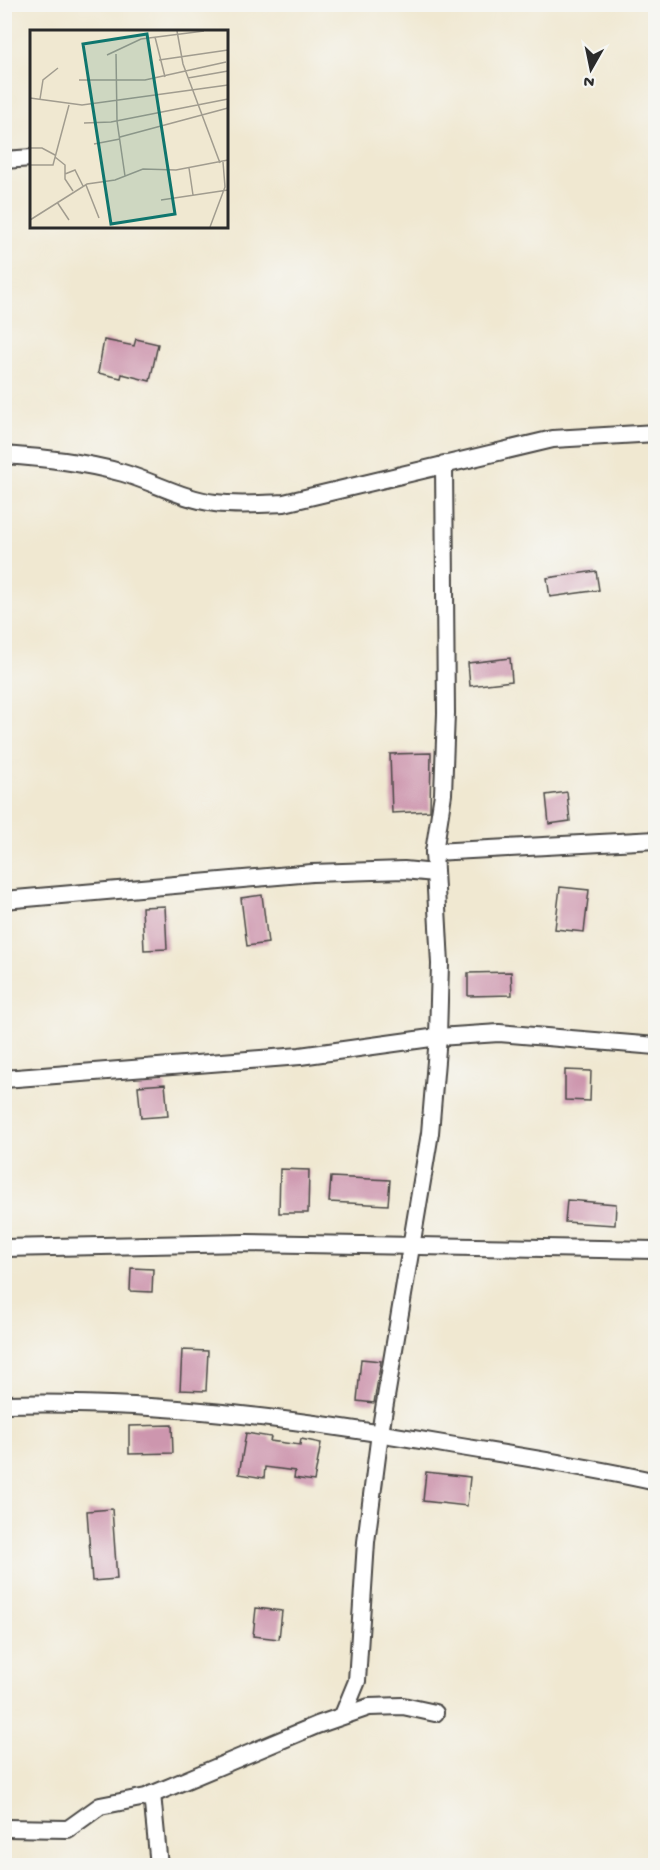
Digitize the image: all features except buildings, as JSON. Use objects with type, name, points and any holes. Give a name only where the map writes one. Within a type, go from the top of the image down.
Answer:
[{"type":"street","points":[[4,160],[30,158]]},
{"type":"street","points":[[4,455],[67,460],[124,474],[178,494],[213,503],[248,505],[284,503],[554,439],[656,433]]},
{"type":"street","points":[[343,1715],[357,1681],[366,1542],[380,1433],[413,1247],[430,1134],[438,1037],[440,964],[434,852],[443,794],[446,713],[444,464]]},
{"type":"street","points":[[434,852],[656,840]]},
{"type":"street","points":[[4,900],[312,873],[404,870],[435,873]]},
{"type":"street","points":[[4,1079],[300,1056],[438,1037],[499,1034],[656,1046]]},
{"type":"street","points":[[4,1248],[246,1243],[656,1250]]},
{"type":"street","points":[[4,1404],[85,1404],[169,1408],[380,1433],[656,1482]]},
{"type":"street","points":[[357,1681],[369,1707]]},
{"type":"street","points":[[4,1827],[68,1828],[100,1806],[152,1794],[343,1715],[369,1707],[403,1706],[435,1713]]},
{"type":"street","points":[[152,1794],[159,1866]]}]
